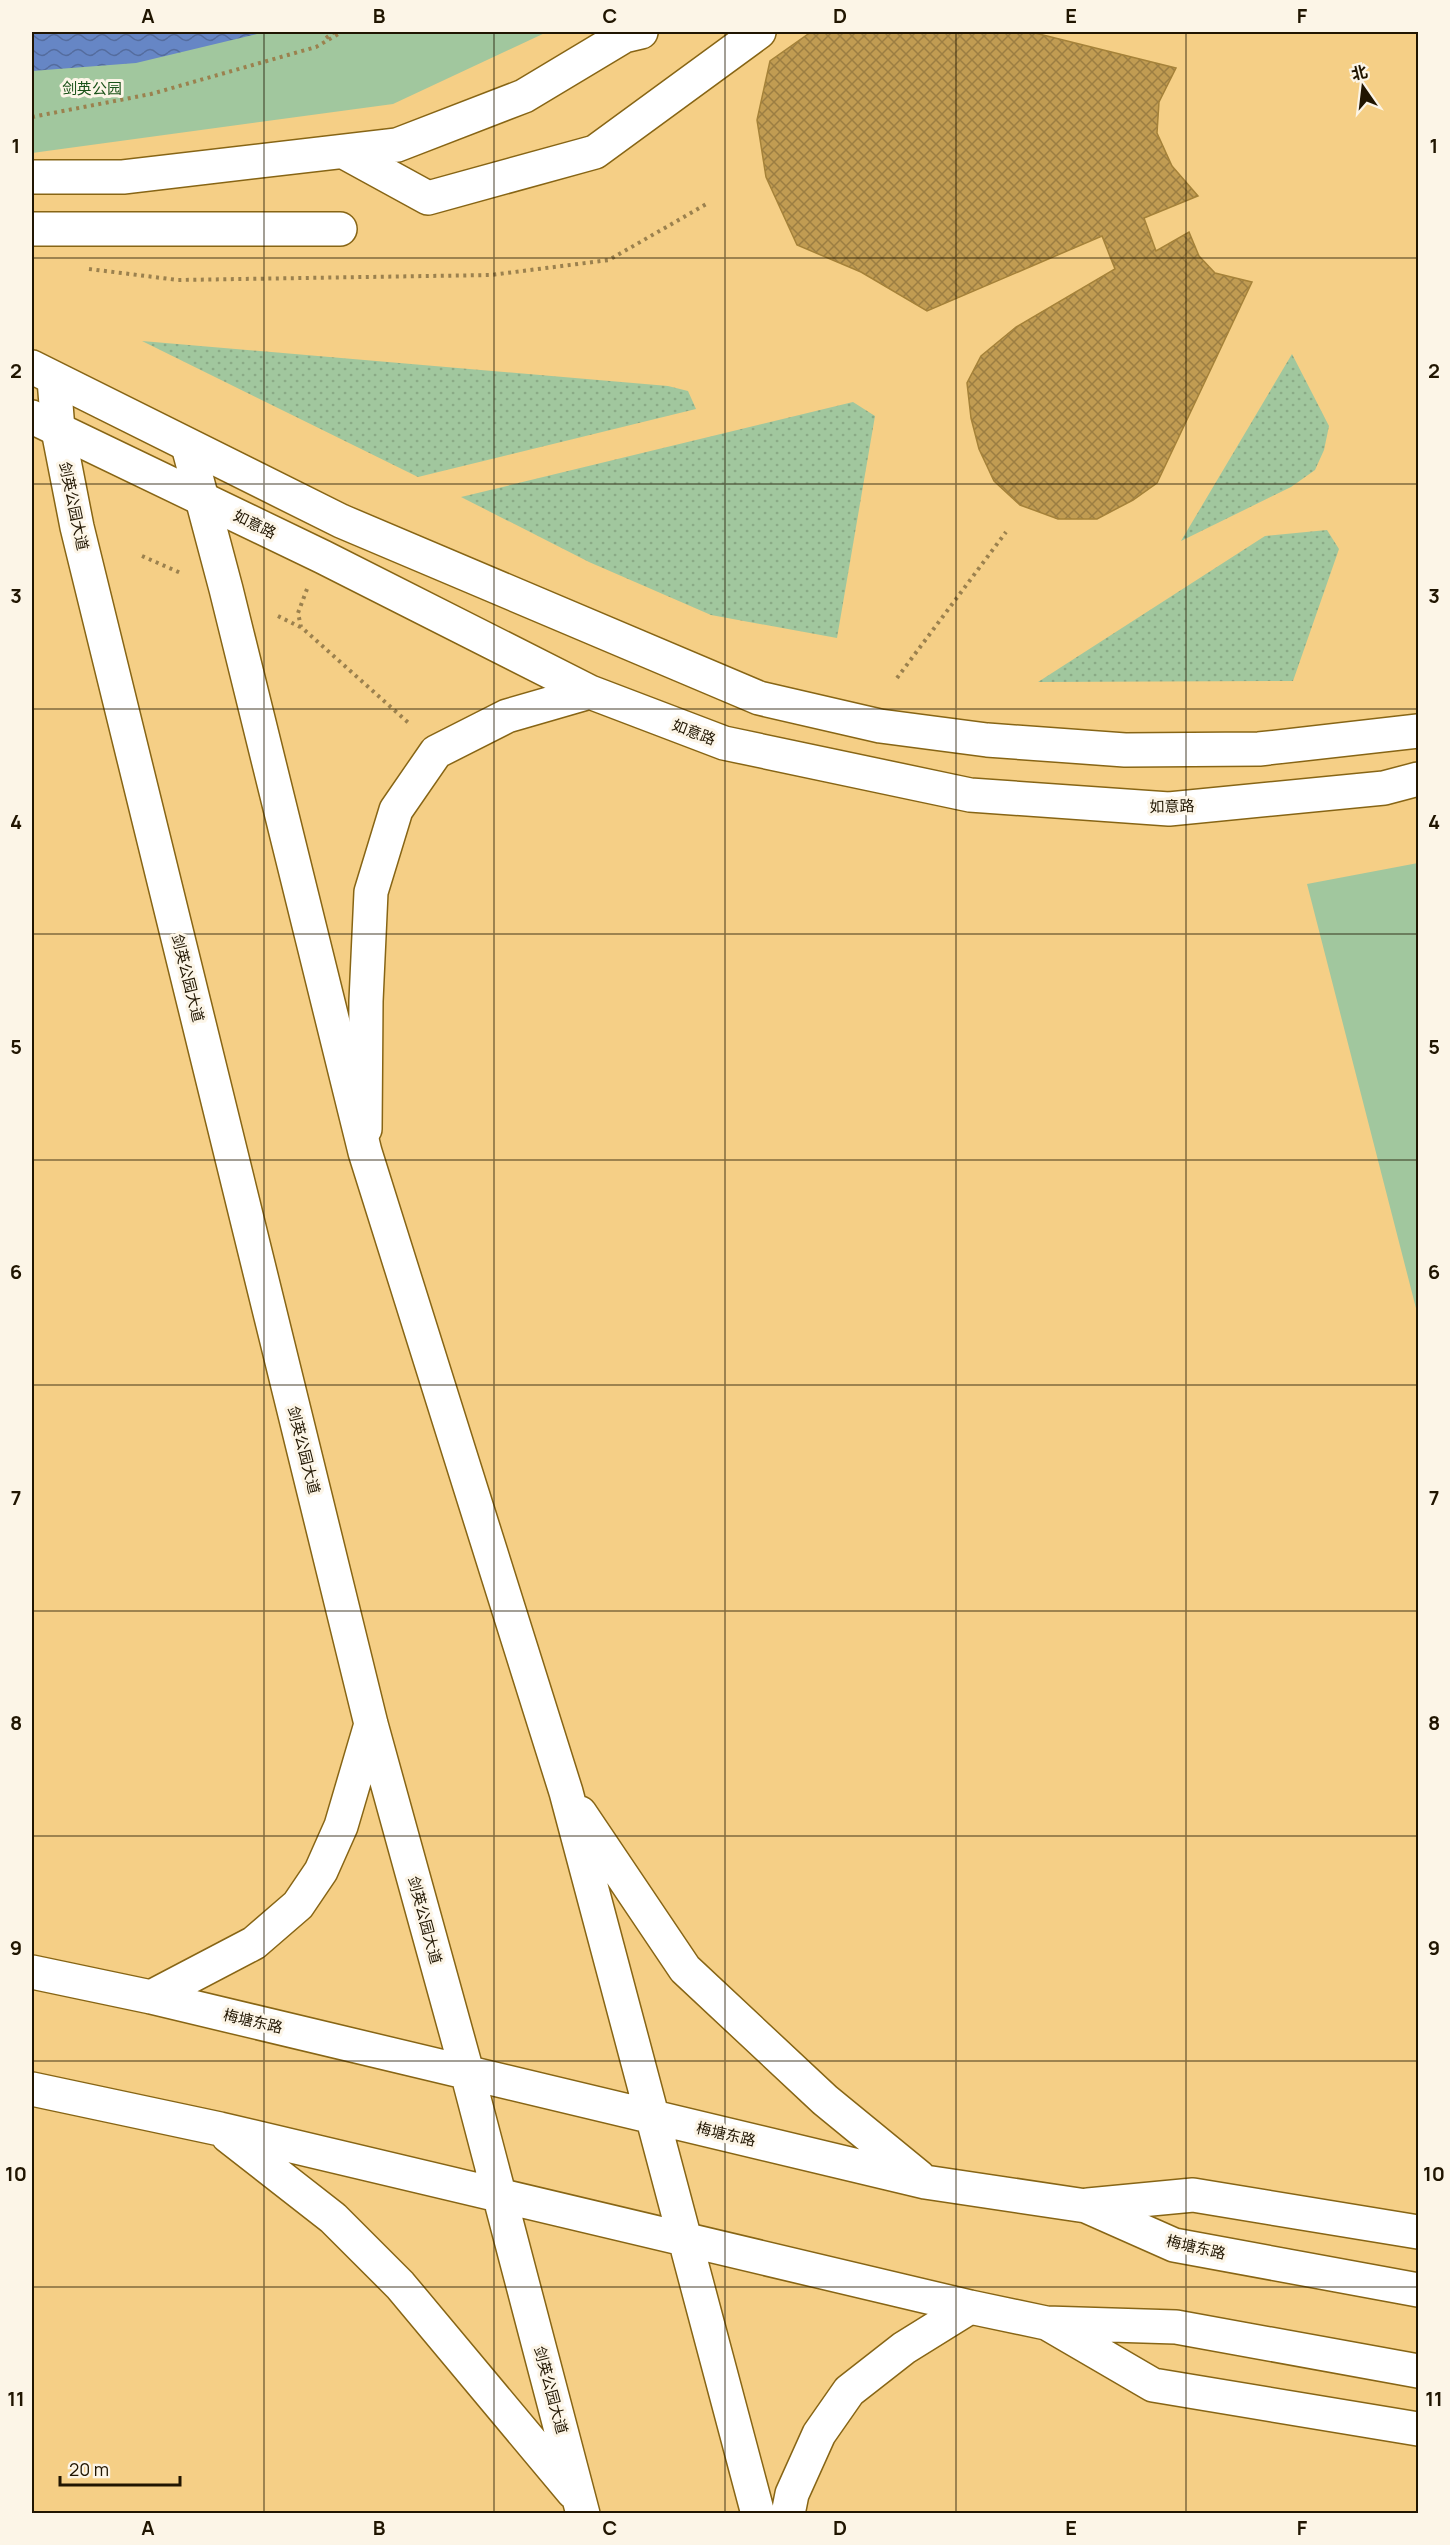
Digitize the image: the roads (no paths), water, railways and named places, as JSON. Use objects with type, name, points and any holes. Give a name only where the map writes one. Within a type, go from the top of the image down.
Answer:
[{"type":"main road","points":[[32,177],[123,177],[397,145],[524,96],[624,36],[641,32]]},
{"type":"main road","points":[[344,152],[428,198],[595,152],[759,32]]},
{"type":"main road","points":[[32,229],[340,229]]},
{"type":"main road","points":[[43,373],[340,521],[759,698],[869,724],[987,740],[1125,750],[1259,749],[1419,731]]},
{"type":"main road","name":"剑英公园大道","points":[[43,373],[45,423],[77,527],[371,1724],[467,2073],[582,2507]]},
{"type":"main road","name":"如意路","points":[[45,423],[323,557],[590,692],[724,743],[970,795],[1169,809],[1384,788],[1419,779]]},
{"type":"main road","points":[[188,446],[226,589],[364,1152],[566,1792],[687,2240],[758,2514]]},
{"type":"main road","points":[[364,1152],[366,1001],[371,892],[396,810],[436,752],[507,716],[590,692]]},
{"type":"main road","points":[[151,1997],[254,1943],[298,1905],[321,1871],[340,1826],[371,1724]]},
{"type":"main road","points":[[566,1792],[685,1969],[825,2100],[925,2182]]},
{"type":"main road","name":"梅塘东路","points":[[32,1971],[151,1997],[925,2182],[1086,2205],[1174,2245],[1419,2290]]},
{"type":"main road","points":[[32,2089],[220,2129],[970,2307],[1046,2323],[1176,2327],[1419,2371]]},
{"type":"main road","points":[[220,2129],[333,2218],[400,2285],[582,2507]]},
{"type":"main road","points":[[1086,2205],[1193,2195],[1419,2232]]},
{"type":"main road","points":[[788,2514],[792,2494],[819,2434],[849,2391],[904,2348],[970,2307]]},
{"type":"main road","points":[[1046,2323],[1153,2385],[1419,2429]]},
{"type":"water","points":[[32,32],[265,32],[136,63],[32,71]]},
{"type":"park label","name":"剑英公园","points":[[92,88]]}]
